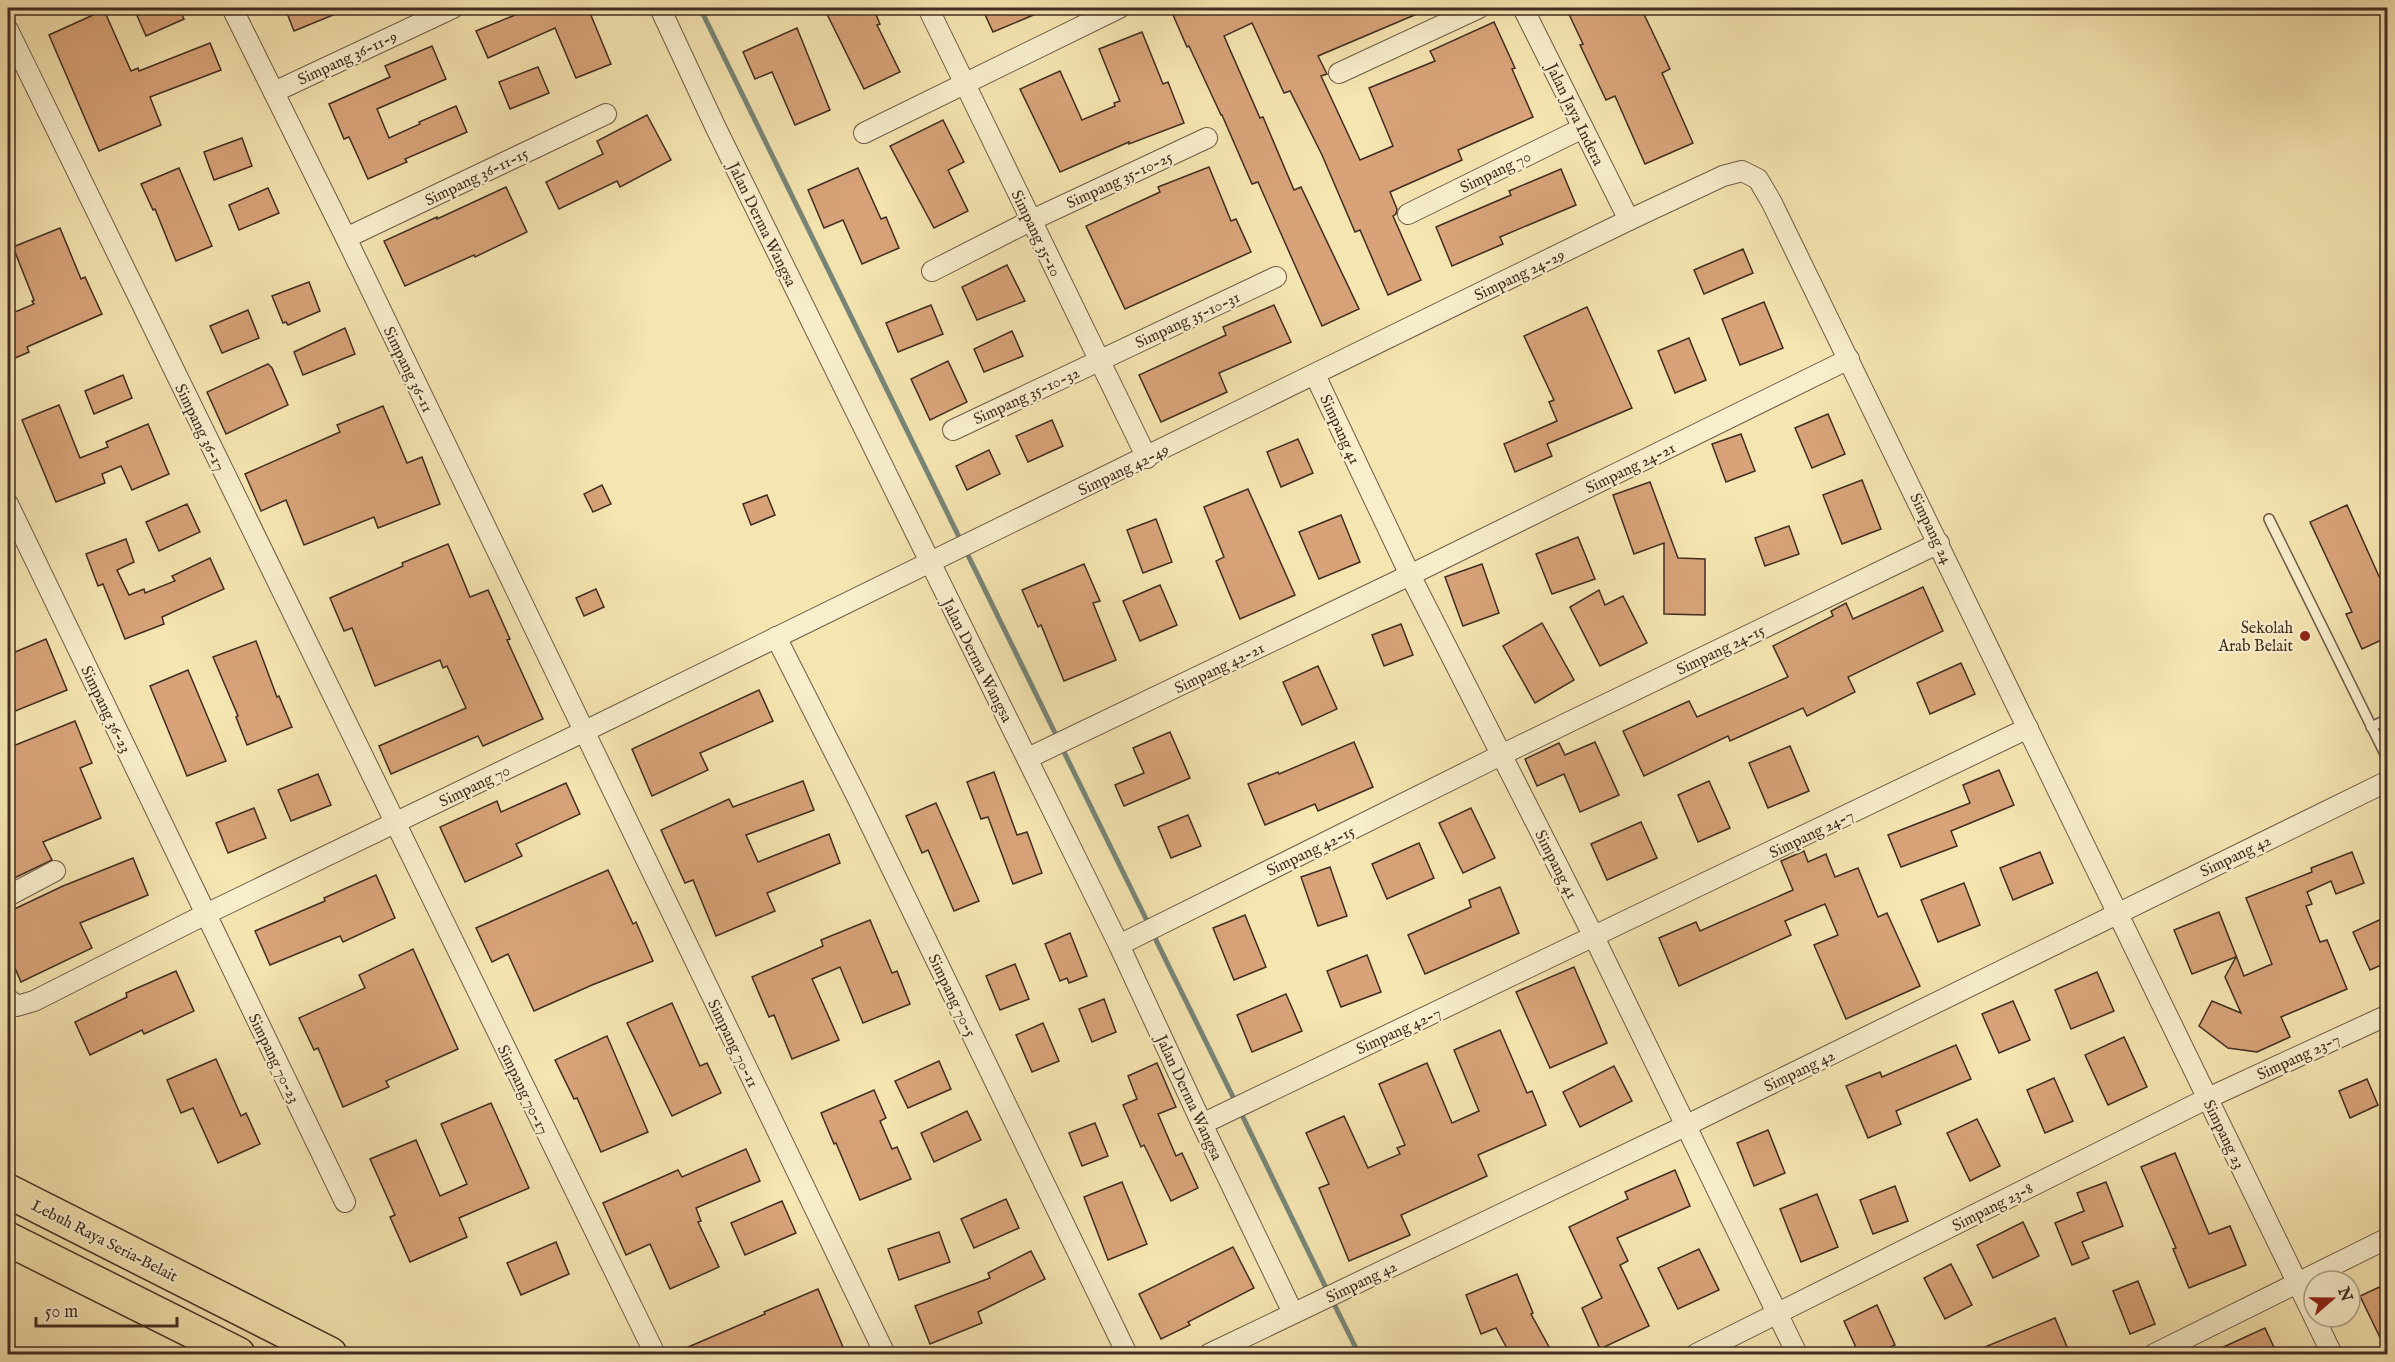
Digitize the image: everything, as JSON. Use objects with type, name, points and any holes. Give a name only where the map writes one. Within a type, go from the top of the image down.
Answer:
[{"type":"highway","name":"Lebuh Raya Seria–Belait","points":[[8,1191],[330,1354]]},
{"type":"highway","points":[[8,1239],[238,1354]]},
{"type":"street","name":"Simpang 36-11","points":[[232,8],[346,238],[583,732]]},
{"type":"street","name":"Simpang 36-11-9","points":[[274,92],[453,8]]},
{"type":"street","name":"Jalan Derma Wangsa","points":[[660,8],[720,137],[1036,754],[1119,945],[1293,1313]]},
{"type":"street","name":"Simpang 35-10","points":[[928,8],[1147,458]]},
{"type":"street","points":[[864,133],[1119,8]]},
{"type":"street","points":[[1339,73],[1479,8]]},
{"type":"street","name":"Jalan Jaya Indera","points":[[1523,8],[1629,220]]},
{"type":"street","name":"Simpang 36-17","points":[[8,30],[393,823]]},
{"type":"street","name":"Simpang 36-11-15","points":[[346,238],[606,114]]},
{"type":"street","name":"Simpang 70","points":[[1408,214],[1583,128]]},
{"type":"street","name":"Simpang 35-10-25","points":[[932,271],[1032,220],[1207,138]]},
{"type":"street","name":"Simpang 24","points":[[1723,176],[1742,171],[1758,179],[1772,203],[2118,913]]},
{"type":"street","name":"Simpang 24-29","points":[[1315,375],[1723,176]]},
{"type":"street","name":"Simpang 35-10-31","points":[[1099,361],[1276,277]]},
{"type":"street","name":"Simpang 24-21","points":[[1410,576],[1849,359]]},
{"type":"street","name":"Simpang 35-10-32","points":[[954,430],[1099,361]]},
{"type":"street","name":"Simpang 42-49","points":[[937,559],[1315,375]]},
{"type":"street","name":"Simpang 41","points":[[1315,375],[1410,576],[1594,937],[1797,1354]]},
{"type":"street","name":"Simpang 36-23","points":[[8,504],[206,914]]},
{"type":"street","name":"Simpang 24-15","points":[[1501,755],[1939,543]]},
{"type":"street","name":"Simpang 70","points":[[12,1002],[34,1001],[206,914],[937,559]]},
{"type":"street","name":"Simpang 42-21","points":[[1036,754],[1410,576]]},
{"type":"street","name":"Simpang 70-5","points":[[776,637],[863,809],[1127,1354]]},
{"type":"street","name":"Simpang 24-7","points":[[1594,937],[2028,728]]},
{"type":"street","name":"Simpang 70-11","points":[[583,732],[885,1354]]},
{"type":"street","name":"Simpang 42-15","points":[[1119,945],[1501,755]]},
{"type":"street","name":"Simpang 42","points":[[1209,1354],[1685,1126],[2388,781]]},
{"type":"street","name":"Simpang 70-17","points":[[393,823],[655,1354]]},
{"type":"street","points":[[8,896],[55,871]]},
{"type":"street","name":"Simpang 23","points":[[2118,913],[2332,1354]]},
{"type":"street","name":"Simpang 70-23","points":[[206,914],[345,1202]]},
{"type":"street","name":"Simpang 42-7","points":[[1202,1124],[1594,937]]},
{"type":"street","name":"Simpang 23-7","points":[[2208,1098],[2388,1014]]},
{"type":"street","name":"Simpang 23-8","points":[[1696,1354],[2208,1098]]},
{"type":"street","points":[[2154,1354],[2388,1238]]},
{"type":"lane","points":[[2269,519],[2388,760]]},
{"type":"lane","points":[[2371,727],[2388,719]]},
{"type":"building","points":[[143,8],[179,8],[184,19],[146,36],[135,11]]},
{"type":"building","points":[[285,8],[350,8],[294,31]]},
{"type":"building","points":[[532,8],[588,8],[611,64],[576,78],[555,28],[488,58],[476,31]]},
{"type":"building","points":[[840,8],[873,8],[880,24],[877,25],[900,72],[864,89],[827,14]]},
{"type":"building","points":[[982,8],[1050,8],[993,32]]},
{"type":"building","points":[[1170,8],[1431,8],[1318,56],[1327,74],[1321,76],[1360,160],[1393,146],[1369,88],[1435,61],[1430,51],[1494,22],[1515,68],[1512,69],[1533,117],[1458,150],[1462,160],[1390,192],[1397,209],[1393,216],[1421,280],[1388,295],[1360,230],[1355,232],[1322,155],[1290,91],[1284,93],[1252,23],[1224,36],[1260,118],[1263,117],[1294,190],[1301,187],[1359,309],[1322,326],[1258,182],[1252,184],[1222,115]]},
{"type":"building","points":[[1566,8],[1641,8],[1670,69],[1662,73],[1693,143],[1645,164],[1615,96],[1606,100],[1580,45],[1583,44]]},
{"type":"building","points":[[104,10],[131,71],[138,68],[139,71],[210,43],[221,70],[150,97],[161,125],[99,151],[49,35]]},
{"type":"building","points":[[797,28],[830,110],[795,125],[772,72],[755,79],[743,52]]},
{"type":"building","points":[[1142,32],[1163,84],[1168,82],[1184,123],[1129,144],[1129,142],[1060,172],[1020,89],[1060,71],[1082,120],[1115,106],[1114,103],[1120,101],[1099,49]]},
{"type":"building","points":[[432,46],[446,79],[377,109],[389,138],[456,106],[467,132],[405,159],[407,162],[368,179],[349,137],[344,139],[329,104],[390,77],[385,66]]},
{"type":"building","points":[[538,67],[549,93],[510,109],[499,82]]},
{"type":"building","points":[[647,115],[671,160],[620,187],[617,181],[559,209],[546,182],[603,154],[597,141]]},
{"type":"building","points":[[943,120],[964,162],[948,170],[968,211],[934,228],[890,146]]},
{"type":"building","points":[[242,138],[252,166],[214,180],[204,152]]},
{"type":"building","points":[[1209,167],[1231,221],[1236,219],[1251,252],[1125,309],[1086,226],[1160,192],[1158,187]]},
{"type":"building","points":[[179,168],[212,246],[176,261],[155,209],[153,210],[141,184]]},
{"type":"building","points":[[858,168],[881,219],[886,217],[899,248],[862,264],[843,220],[824,228],[808,190]]},
{"type":"building","points":[[1561,169],[1576,205],[1500,237],[1503,244],[1452,266],[1436,227],[1511,195],[1509,191]]},
{"type":"building","points":[[506,187],[527,232],[475,257],[474,255],[405,286],[384,241]]},
{"type":"building","points":[[268,188],[279,213],[239,230],[229,205]]},
{"type":"building","points":[[60,228],[81,279],[85,277],[102,314],[27,347],[29,352],[8,361],[8,315],[34,304],[13,247]]},
{"type":"building","points":[[1743,249],[1753,273],[1704,294],[1694,270]]},
{"type":"building","points":[[1007,265],[1025,301],[977,320],[962,287]]},
{"type":"building","points":[[309,282],[320,311],[288,325],[286,322],[283,323],[272,296]]},
{"type":"building","points":[[1764,302],[1783,348],[1740,365],[1722,319]]},
{"type":"building","points":[[931,305],[943,334],[898,352],[886,323]]},
{"type":"building","points":[[1274,305],[1291,342],[1219,373],[1227,392],[1161,422],[1139,375],[1226,335],[1223,327]]},
{"type":"building","points":[[1587,307],[1632,408],[1547,444],[1552,456],[1515,472],[1504,444],[1557,421],[1549,402],[1554,400],[1524,336]]},
{"type":"building","points":[[248,310],[259,338],[222,353],[210,326]]},
{"type":"building","points":[[345,328],[355,354],[303,375],[294,352]]},
{"type":"building","points":[[1012,331],[1023,356],[984,372],[974,349]]},
{"type":"building","points":[[1689,338],[1706,380],[1675,393],[1658,351]]},
{"type":"building","points":[[948,361],[967,402],[930,420],[911,379]]},
{"type":"building","points":[[268,364],[272,368],[288,405],[226,434],[207,392]]},
{"type":"building","points":[[123,375],[132,398],[94,414],[85,391]]},
{"type":"building","points":[[59,405],[80,458],[108,447],[106,442],[148,424],[169,474],[132,490],[121,466],[102,474],[105,483],[56,502],[22,420]]},
{"type":"building","points":[[383,406],[407,463],[422,457],[440,504],[378,528],[374,517],[304,545],[286,500],[261,511],[245,474],[340,432],[337,425]]},
{"type":"building","points":[[1828,414],[1845,454],[1812,468],[1795,428]]},
{"type":"building","points":[[1052,420],[1063,446],[1028,462],[1016,436]]},
{"type":"building","points":[[1741,434],[1755,471],[1726,482],[1712,444]]},
{"type":"building","points":[[1298,439],[1313,473],[1281,487],[1267,452]]},
{"type":"building","points":[[989,450],[1000,474],[967,490],[956,466]]},
{"type":"building","points":[[1862,480],[1881,529],[1842,544],[1823,495]]},
{"type":"building","points":[[1650,482],[1678,558],[1705,559],[1705,615],[1664,614],[1664,543],[1634,554],[1613,495]]},
{"type":"building","points":[[602,485],[611,504],[593,512],[584,494]]},
{"type":"building","points":[[1248,489],[1295,595],[1240,619],[1216,561],[1224,557],[1204,507]]},
{"type":"building","points":[[767,495],[775,515],[751,525],[743,504]]},
{"type":"building","points":[[187,504],[200,532],[159,551],[146,522]]},
{"type":"building","points":[[2347,505],[2382,583],[2388,580],[2388,637],[2362,649],[2346,614],[2352,612],[2310,522]]},
{"type":"building","points":[[1341,515],[1360,562],[1319,579],[1299,532]]},
{"type":"building","points":[[1156,519],[1172,562],[1143,573],[1127,530]]},
{"type":"building","points":[[1789,526],[1799,554],[1765,566],[1755,538]]},
{"type":"building","points":[[1578,537],[1595,579],[1552,594],[1536,554]]},
{"type":"building","points":[[126,539],[134,562],[117,570],[129,595],[144,589],[145,593],[175,581],[172,576],[210,558],[224,589],[162,617],[164,624],[125,639],[103,584],[98,586],[86,554]]},
{"type":"building","points":[[448,544],[470,597],[488,590],[510,639],[507,640],[543,719],[483,746],[478,736],[391,774],[379,746],[466,708],[447,666],[443,668],[440,660],[375,686],[352,628],[344,631],[330,598],[403,566],[402,563]]},
{"type":"building","points":[[1084,564],[1100,601],[1093,603],[1116,660],[1064,681],[1041,625],[1038,627],[1022,590]]},
{"type":"building","points":[[1482,564],[1499,613],[1463,626],[1445,577]]},
{"type":"building","points":[[1160,585],[1177,625],[1140,641],[1123,601]]},
{"type":"building","points":[[1923,587],[1943,631],[1848,677],[1855,692],[1807,716],[1803,708],[1730,741],[1728,736],[1644,776],[1623,731],[1689,701],[1697,717],[1788,677],[1773,646],[1833,616],[1831,611],[1846,603],[1853,619]]},
{"type":"building","points":[[596,589],[604,607],[584,616],[576,598]]},
{"type":"building","points":[[1599,590],[1605,605],[1623,596],[1647,643],[1600,666],[1570,607]]},
{"type":"building","points":[[1542,623],[1574,680],[1535,703],[1503,646]]},
{"type":"building","points":[[1401,624],[1413,655],[1384,666],[1372,635]]},
{"type":"building","points":[[46,639],[67,690],[8,714],[8,655]]},
{"type":"building","points":[[256,641],[277,697],[279,696],[292,727],[247,745],[236,717],[238,716],[213,657]]},
{"type":"building","points":[[1961,663],[1975,694],[1930,714],[1917,683]]},
{"type":"building","points":[[1318,666],[1337,709],[1302,725],[1283,682]]},
{"type":"building","points":[[188,670],[226,761],[187,776],[150,686]]},
{"type":"building","points":[[759,690],[773,721],[700,753],[708,770],[652,796],[632,749]]},
{"type":"building","points":[[75,721],[92,763],[80,768],[101,818],[43,842],[52,860],[8,881],[8,748]]},
{"type":"building","points":[[1170,732],[1190,778],[1124,806],[1115,785],[1144,773],[1133,748]]},
{"type":"building","points":[[1354,742],[1373,787],[1318,811],[1315,804],[1265,825],[1248,784],[1278,772],[1279,774]]},
{"type":"building","points":[[1595,742],[1619,795],[1580,812],[1564,774],[1537,786],[1525,759],[1559,743],[1565,755]]},
{"type":"building","points":[[1790,746],[1809,791],[1768,808],[1749,763]]},
{"type":"building","points":[[1999,770],[2014,805],[1951,831],[1957,846],[1901,867],[1888,835],[1970,803],[1963,785]]},
{"type":"building","points":[[994,772],[1017,835],[1027,832],[1042,873],[1013,884],[988,817],[981,819],[967,782]]},
{"type":"building","points":[[318,774],[331,805],[291,821],[278,790]]},
{"type":"building","points":[[803,781],[814,810],[746,835],[758,862],[829,834],[840,863],[767,893],[775,911],[716,936],[693,880],[685,883],[661,830],[729,799],[733,807]]},
{"type":"building","points":[[1709,781],[1730,828],[1698,842],[1678,795]]},
{"type":"building","points":[[566,783],[580,814],[516,844],[522,856],[465,882],[440,827],[497,801],[501,812]]},
{"type":"building","points":[[936,803],[979,901],[954,911],[928,850],[922,853],[906,816]]},
{"type":"building","points":[[254,808],[266,838],[228,853],[216,823]]},
{"type":"building","points":[[1471,808],[1495,858],[1463,873],[1439,823]]},
{"type":"building","points":[[1188,815],[1201,846],[1171,858],[1158,827]]},
{"type":"building","points":[[1641,822],[1657,858],[1607,880],[1591,844]]},
{"type":"building","points":[[1419,843],[1434,878],[1387,899],[1372,864]]},
{"type":"building","points":[[1804,851],[1808,862],[1826,854],[1835,877],[1858,868],[1878,917],[1887,913],[1920,986],[1846,1019],[1814,945],[1838,935],[1825,904],[1785,921],[1791,935],[1679,986],[1659,938],[1696,922],[1700,931],[1793,890],[1781,861]]},
{"type":"building","points":[[2040,852],[2053,883],[2013,900],[2000,868]]},
{"type":"building","points":[[2352,852],[2364,883],[2336,894],[2331,881],[2307,892],[2312,904],[2306,906],[2320,942],[2327,940],[2347,989],[2281,1017],[2290,1037],[2257,1052],[2228,1048],[2199,1026],[2212,1001],[2241,1013],[2225,977],[2236,957],[2192,974],[2174,930],[2219,912],[2244,976],[2272,964],[2246,898],[2312,872],[2311,868]]},
{"type":"building","points":[[133,858],[148,895],[80,923],[92,948],[21,982],[8,952],[8,912],[63,886]]},
{"type":"building","points":[[1330,867],[1347,916],[1318,926],[1301,877]]},
{"type":"building","points":[[608,870],[633,924],[636,922],[653,961],[534,1011],[508,954],[492,962],[476,928]]},
{"type":"building","points":[[376,875],[395,918],[343,942],[340,936],[270,965],[255,931],[325,901],[324,898]]},
{"type":"building","points":[[1964,883],[1980,925],[1938,942],[1921,900]]},
{"type":"building","points":[[1500,887],[1519,933],[1425,974],[1408,935],[1471,907],[1469,900]]},
{"type":"building","points":[[1245,915],[1266,967],[1234,980],[1213,928]]},
{"type":"building","points":[[2388,916],[2388,962],[2370,970],[2353,932]]},
{"type":"building","points":[[870,920],[892,973],[897,971],[910,1004],[863,1023],[840,967],[812,979],[839,1040],[792,1059],[774,1015],[769,1017],[752,977],[823,946],[821,940]]},
{"type":"building","points":[[1070,933],[1087,976],[1069,983],[1067,978],[1060,981],[1045,944]]},
{"type":"building","points":[[413,949],[458,1049],[386,1081],[389,1087],[343,1107],[318,1048],[314,1050],[299,1018],[365,988],[359,975]]},
{"type":"building","points":[[1367,955],[1381,992],[1341,1007],[1327,971]]},
{"type":"building","points":[[1015,964],[1029,999],[1000,1010],[986,976]]},
{"type":"building","points":[[1574,967],[1607,1043],[1550,1068],[1516,992]]},
{"type":"building","points":[[176,971],[194,1011],[144,1034],[142,1030],[90,1055],[75,1022],[127,997],[126,993]]},
{"type":"building","points":[[2097,972],[2114,1011],[2071,1029],[2055,990]]},
{"type":"building","points":[[1286,994],[1302,1031],[1252,1052],[1237,1015]]},
{"type":"building","points":[[1104,999],[1116,1032],[1092,1042],[1079,1009]]},
{"type":"building","points":[[2013,1001],[2030,1040],[1999,1053],[1982,1014]]},
{"type":"building","points":[[672,1003],[700,1066],[707,1063],[721,1093],[672,1116],[627,1023]]},
{"type":"building","points":[[1043,1023],[1059,1061],[1032,1072],[1016,1035]]},
{"type":"building","points":[[1500,1030],[1527,1093],[1532,1091],[1546,1125],[1478,1155],[1487,1176],[1401,1215],[1410,1235],[1349,1261],[1319,1188],[1329,1184],[1306,1133],[1344,1116],[1368,1168],[1400,1154],[1397,1148],[1405,1145],[1379,1084],[1427,1063],[1452,1123],[1479,1111],[1454,1050]]},
{"type":"building","points":[[607,1036],[648,1132],[601,1152],[577,1098],[574,1099],[555,1060]]},
{"type":"building","points":[[2124,1037],[2147,1087],[2108,1105],[2085,1055]]},
{"type":"building","points":[[1956,1045],[1971,1079],[1896,1111],[1901,1124],[1868,1138],[1846,1086],[1880,1072],[1882,1077]]},
{"type":"building","points":[[216,1059],[241,1116],[246,1113],[260,1144],[218,1163],[193,1108],[181,1113],[167,1080]]},
{"type":"building","points":[[939,1061],[951,1089],[908,1108],[895,1081]]},
{"type":"building","points":[[1157,1063],[1176,1107],[1158,1114],[1176,1156],[1182,1153],[1198,1188],[1171,1201],[1144,1145],[1141,1147],[1123,1105],[1137,1099],[1128,1076]]},
{"type":"building","points":[[1614,1066],[1632,1101],[1580,1127],[1563,1092]]},
{"type":"building","points":[[2054,1078],[2073,1121],[2045,1133],[2027,1090]]},
{"type":"building","points":[[2367,1079],[2378,1105],[2350,1118],[2339,1091]]},
{"type":"building","points":[[874,1090],[886,1118],[880,1121],[892,1149],[897,1147],[911,1179],[860,1200],[821,1113]]},
{"type":"building","points":[[491,1103],[529,1188],[459,1218],[467,1237],[410,1262],[390,1217],[395,1215],[370,1159],[416,1140],[440,1196],[467,1184],[441,1124]]},
{"type":"building","points":[[967,1111],[981,1140],[934,1162],[921,1133]]},
{"type":"building","points":[[1977,1119],[2000,1166],[1970,1181],[1947,1133]]},
{"type":"building","points":[[1095,1123],[1108,1156],[1082,1166],[1069,1133]]},
{"type":"building","points":[[1768,1130],[1785,1173],[1754,1186],[1737,1143]]},
{"type":"building","points":[[746,1149],[760,1181],[696,1208],[701,1221],[698,1222],[719,1267],[670,1289],[650,1244],[626,1255],[603,1203],[678,1170],[682,1177]]},
{"type":"building","points":[[2175,1153],[2209,1234],[2230,1226],[2246,1265],[2189,1288],[2173,1249],[2176,1248],[2141,1167]]},
{"type":"building","points":[[1675,1170],[1690,1206],[1617,1238],[1628,1261],[1620,1265],[1649,1326],[1600,1349],[1582,1308],[1602,1298],[1569,1227],[1628,1199],[1625,1192]]},
{"type":"building","points":[[1122,1182],[1147,1244],[1108,1260],[1084,1197]]},
{"type":"building","points":[[2106,1182],[2123,1226],[2082,1242],[2089,1258],[2072,1265],[2055,1223],[2084,1211],[2077,1193]]},
{"type":"building","points":[[1895,1186],[1908,1221],[1873,1234],[1860,1200]]},
{"type":"building","points":[[1817,1194],[1838,1247],[1801,1262],[1780,1209]]},
{"type":"building","points":[[1006,1199],[1019,1228],[974,1248],[961,1219]]},
{"type":"building","points":[[782,1201],[796,1233],[745,1255],[731,1223]]},
{"type":"building","points":[[2023,1222],[2039,1256],[1993,1278],[1977,1245]]},
{"type":"building","points":[[939,1232],[950,1262],[899,1280],[888,1249]]},
{"type":"building","points":[[556,1242],[569,1274],[521,1295],[507,1263]]},
{"type":"building","points":[[1233,1247],[1254,1288],[1188,1322],[1190,1325],[1161,1339],[1139,1294]]},
{"type":"building","points":[[1699,1249],[1719,1290],[1678,1309],[1658,1268]]},
{"type":"building","points":[[1031,1251],[1045,1279],[978,1312],[982,1323],[930,1344],[915,1306],[990,1278],[988,1273]]},
{"type":"building","points":[[1951,1264],[1972,1305],[1945,1319],[1924,1278]]},
{"type":"building","points":[[1517,1274],[1533,1313],[1531,1314],[1553,1354],[1510,1354],[1496,1328],[1481,1334],[1466,1295]]},
{"type":"building","points":[[2138,1281],[2155,1324],[2130,1334],[2113,1291]]},
{"type":"building","points":[[2388,1283],[2388,1354],[2362,1300],[2362,1295]]},
{"type":"building","points":[[818,1289],[846,1354],[672,1354],[765,1314],[764,1312]]},
{"type":"building","points":[[1877,1305],[1895,1345],[1876,1354],[1859,1354],[1844,1321]]},
{"type":"building","points":[[2055,1318],[2070,1354],[1968,1354]]},
{"type":"building","points":[[2265,1328],[2277,1354],[2208,1354]]},
{"type":"waterway","points":[[700,8],[1058,739]]},
{"type":"waterway","points":[[1062,748],[1149,925]]},
{"type":"waterway","points":[[1153,934],[1236,1103]]},
{"type":"waterway","points":[[1240,1111],[1328,1292]]},
{"type":"waterway","points":[[1332,1300],[1359,1354]]},
{"type":"place","name":"Sekolah Arab Belait","points":[[2305,636]]}]
